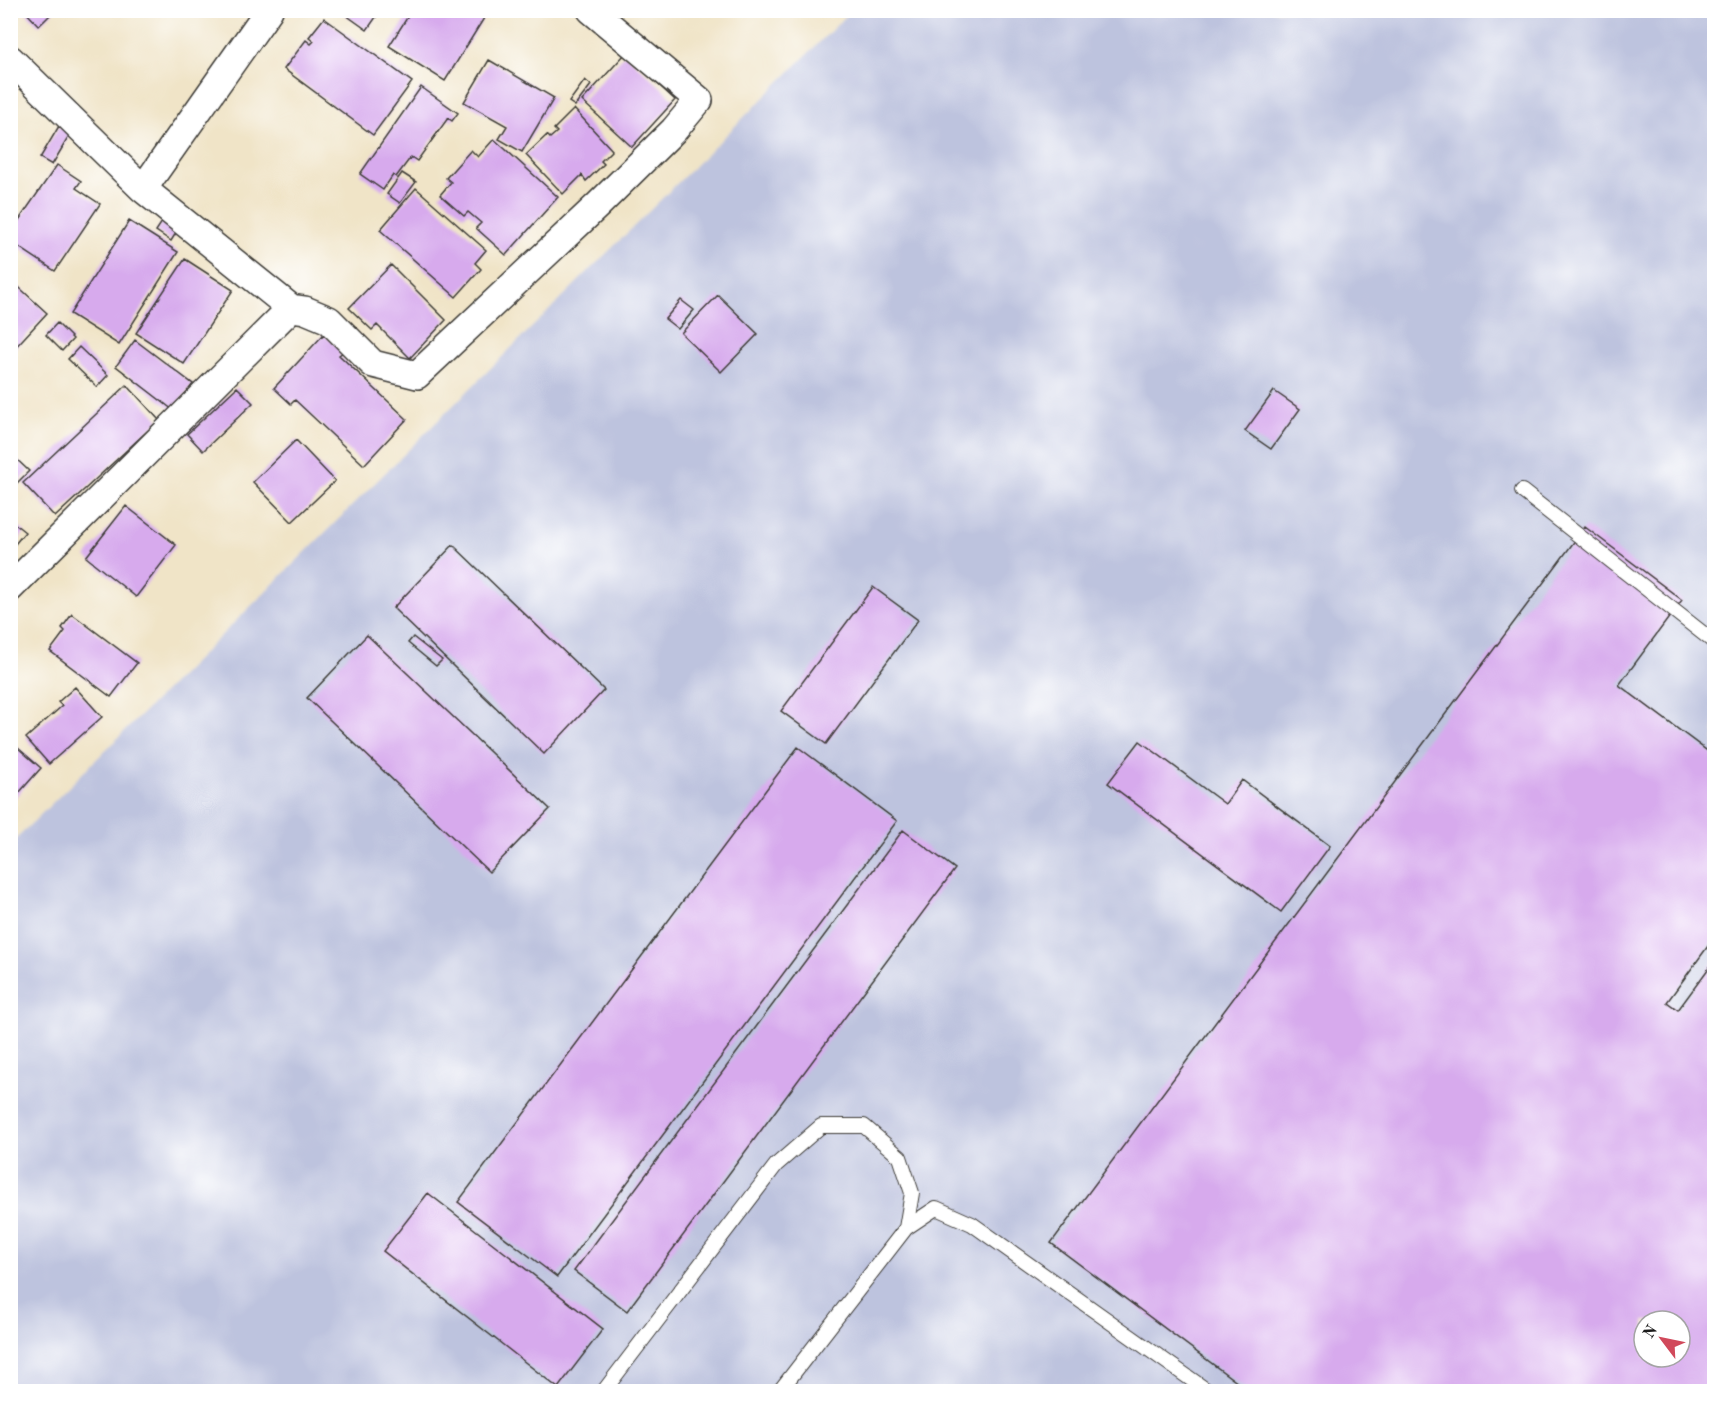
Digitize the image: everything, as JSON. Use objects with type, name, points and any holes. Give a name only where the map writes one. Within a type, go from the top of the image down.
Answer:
[{"type":"street","points":[[143,189],[269,10]]},
{"type":"street","points":[[10,59],[143,189],[291,308],[305,310],[329,320],[373,364],[417,375],[597,206],[674,130],[699,100],[591,10]]},
{"type":"street","points":[[10,588],[291,308]]},
{"type":"lane","points":[[1522,491],[1714,642]]},
{"type":"lane","points":[[603,1392],[776,1165],[821,1126],[864,1126],[900,1157],[912,1193],[906,1228]]},
{"type":"lane","points":[[780,1392],[906,1228],[936,1208],[972,1224],[1209,1392]]},
{"type":"shaded area","points":[[851,11],[1714,11],[1714,1391],[11,1392],[11,844]]},
{"type":"building","points":[[24,10],[55,10],[39,26]]},
{"type":"building","points":[[339,10],[381,10],[367,30]]},
{"type":"building","points":[[412,10],[489,10],[445,81],[389,46]]},
{"type":"building","points":[[324,18],[412,82],[373,135],[284,69],[306,40],[311,44],[314,41],[309,37]]},
{"type":"building","points":[[625,54],[675,100],[632,147],[582,101]]},
{"type":"building","points":[[489,60],[554,98],[522,152],[499,139],[507,126],[464,102]]},
{"type":"building","points":[[585,80],[591,85],[575,106],[569,102]]},
{"type":"building","points":[[421,87],[458,113],[452,121],[448,118],[417,161],[411,157],[396,177],[393,175],[383,190],[360,174]]},
{"type":"building","points":[[574,109],[612,150],[601,161],[604,164],[586,181],[582,175],[563,194],[526,155],[547,135],[550,138],[557,132],[554,129]]},
{"type":"building","points":[[59,126],[71,133],[52,165],[40,158]]},
{"type":"building","points":[[494,139],[558,197],[506,255],[476,228],[481,223],[468,212],[464,216],[440,195],[451,182],[446,178],[471,150],[478,157]]},
{"type":"building","points":[[57,165],[81,181],[76,188],[100,204],[55,271],[10,241],[10,233]]},
{"type":"building","points":[[402,173],[416,182],[400,203],[387,194]]},
{"type":"building","points":[[416,188],[486,250],[475,263],[481,269],[456,297],[380,230]]},
{"type":"building","points":[[166,216],[181,225],[171,241],[156,231]]},
{"type":"building","points":[[129,221],[178,252],[119,345],[70,314]]},
{"type":"building","points":[[185,259],[233,290],[184,364],[136,333]]},
{"type":"building","points":[[391,265],[446,320],[410,358],[377,325],[372,330],[349,308]]},
{"type":"building","points":[[10,279],[47,313],[12,351],[10,349]]},
{"type":"building","points":[[718,295],[758,334],[721,372],[681,333]]},
{"type":"building","points":[[681,300],[694,310],[678,329],[665,319]]},
{"type":"building","points":[[57,323],[73,339],[62,351],[46,335]]},
{"type":"building","points":[[324,334],[343,352],[339,355],[407,419],[364,465],[295,400],[291,404],[274,388]]},
{"type":"building","points":[[135,340],[193,384],[173,410],[116,366]]},
{"type":"building","points":[[79,347],[108,375],[97,387],[68,359]]},
{"type":"building","points":[[127,385],[159,420],[55,517],[23,483]]},
{"type":"building","points":[[237,387],[253,403],[203,451],[187,434]]},
{"type":"building","points":[[1274,391],[1300,409],[1271,449],[1245,431]]},
{"type":"building","points":[[296,440],[335,481],[292,522],[253,482]]},
{"type":"building","points":[[10,453],[29,471],[10,490]]},
{"type":"building","points":[[126,506],[176,545],[136,597],[86,557]]},
{"type":"building","points":[[10,520],[25,532],[10,550]]},
{"type":"building","points":[[1585,527],[1682,600],[1619,685],[1714,756],[1714,938],[1667,1002],[1678,1010],[1714,961],[1714,1392],[1250,1392],[1051,1243]]},
{"type":"building","points":[[453,545],[604,690],[544,754],[393,608]]},
{"type":"building","points":[[873,587],[918,620],[826,744],[781,711]]},
{"type":"building","points":[[72,614],[137,663],[111,697],[50,651],[65,631],[62,628]]},
{"type":"building","points":[[367,635],[550,809],[489,872],[307,698]]},
{"type":"building","points":[[413,637],[442,660],[436,666],[408,643]]},
{"type":"building","points":[[75,687],[102,717],[49,764],[26,738],[62,706],[58,702]]},
{"type":"building","points":[[10,741],[41,768],[10,803]]},
{"type":"building","points":[[1140,741],[1225,804],[1242,780],[1330,846],[1281,912],[1108,783]]},
{"type":"building","points":[[798,747],[897,821],[557,1277],[458,1202]]},
{"type":"building","points":[[903,830],[955,869],[627,1311],[574,1271]]},
{"type":"building","points":[[428,1193],[603,1329],[558,1388],[383,1251]]}]
